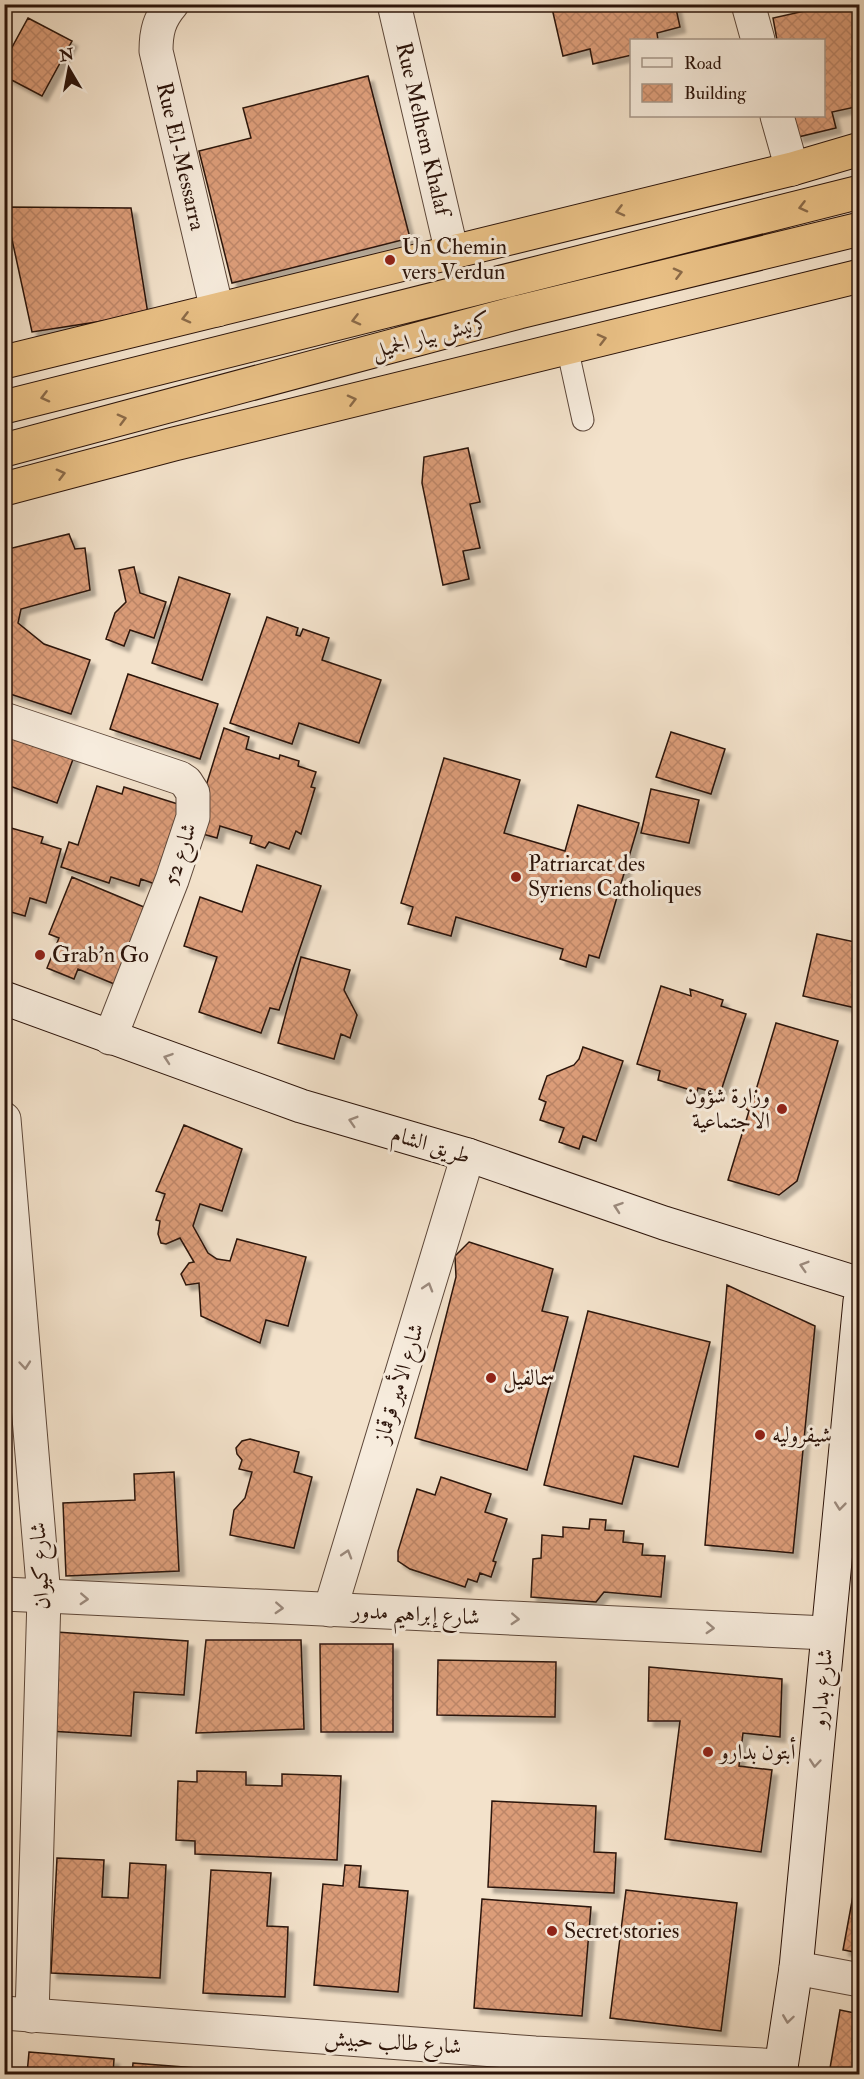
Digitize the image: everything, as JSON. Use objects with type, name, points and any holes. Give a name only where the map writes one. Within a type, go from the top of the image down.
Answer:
[{"type":"highway","points":[[4,362],[792,169],[860,149]]},
{"type":"highway","points":[[217,310],[515,280],[792,169]]},
{"type":"highway","name":"كرنيش بيار الجميل","points":[[4,407],[860,192]]},
{"type":"highway","name":"كرنيش بيار الجميل","points":[[4,450],[519,312],[860,229]]},
{"type":"highway","points":[[174,444],[519,312],[854,277]]},
{"type":"highway","points":[[4,489],[174,444],[854,277]]},
{"type":"street","name":"Rue El-Messarra","points":[[172,4],[161,19],[156,33],[156,51],[217,310]]},
{"type":"street","name":"Rue Melhem Khalaf","points":[[394,4],[452,253]]},
{"type":"street","points":[[748,4],[758,39]]},
{"type":"street","points":[[777,117],[792,169]]},
{"type":"street","name":"شارع 52","points":[[4,719],[180,778],[186,782],[193,793],[193,817],[172,880],[110,1038]]},
{"type":"street","name":"طريق الشام","points":[[4,998],[301,1106],[468,1155],[664,1222],[860,1284]]},
{"type":"street","name":"شارع كيوان","points":[[4,1119],[44,1597],[18,2014]]},
{"type":"street","name":"شارع الأمير قرقماز","points":[[330,1610],[468,1155]]},
{"type":"street","name":"شارع بدارو","points":[[781,2070],[795,1968],[860,1301]]},
{"type":"street","name":"شارع إبراهيم مدور","points":[[4,1594],[827,1633]]},
{"type":"street","points":[[795,1968],[860,1980]]},
{"type":"street","name":"شارع طالب حبيش","points":[[18,2014],[535,2064],[781,2070]]},
{"type":"lane","points":[[567,347],[583,420]]},
{"type":"building","points":[[551,4],[675,4],[680,27],[657,33],[658,39],[630,39],[630,55],[593,64],[590,49],[563,56]]},
{"type":"building","points":[[836,4],[860,4],[860,106],[832,112],[836,128],[798,137],[793,117],[825,117],[825,39],[777,39],[773,18]]},
{"type":"building","points":[[28,18],[72,41],[42,96],[4,76],[4,62]]},
{"type":"building","points":[[368,76],[410,238],[232,283],[199,151],[251,138],[243,108]]},
{"type":"building","points":[[5,207],[131,208],[148,314],[32,332]]},
{"type":"building","points":[[468,448],[480,502],[470,504],[480,548],[463,551],[469,579],[443,585],[422,483],[424,457]]},
{"type":"building","points":[[69,534],[75,549],[85,548],[90,590],[21,609],[18,623],[44,644],[90,660],[71,714],[4,692],[4,550]]},
{"type":"building","points":[[134,567],[140,593],[166,602],[154,638],[130,630],[124,646],[106,639],[115,613],[126,602],[119,570]]},
{"type":"building","points":[[179,577],[230,594],[202,680],[152,663]]},
{"type":"building","points":[[267,617],[298,628],[296,635],[300,636],[303,629],[329,638],[322,660],[381,680],[359,743],[299,723],[292,744],[230,723]]},
{"type":"building","points":[[128,674],[218,704],[200,759],[110,729]]},
{"type":"building","points":[[4,726],[76,751],[57,803],[4,784]]},
{"type":"building","points":[[224,728],[249,737],[246,749],[279,759],[280,755],[299,761],[298,766],[316,772],[311,787],[315,788],[301,834],[296,831],[289,849],[269,842],[265,848],[250,843],[252,836],[220,826],[217,838],[192,831]]},
{"type":"building","points":[[671,732],[725,749],[711,794],[656,777]]},
{"type":"building","name":"Patriarcat des Syriens Catholiques","points":[[444,758],[520,780],[504,833],[565,851],[578,805],[639,823],[599,958],[589,955],[586,967],[560,959],[563,949],[456,917],[451,936],[408,924],[413,907],[401,903]]},
{"type":"building","points":[[97,786],[122,794],[124,787],[181,805],[155,884],[141,879],[139,886],[111,877],[109,883],[61,867],[69,842],[78,845]]},
{"type":"building","points":[[651,789],[699,800],[689,843],[641,833]]},
{"type":"building","points":[[4,826],[43,837],[41,843],[61,849],[46,903],[30,898],[25,916],[4,910]]},
{"type":"building","points":[[257,865],[321,886],[279,1010],[270,1008],[261,1033],[199,1012],[217,957],[184,946],[200,897],[242,912]]},
{"type":"building","points":[[72,877],[151,910],[119,986],[78,969],[74,979],[47,968],[59,938],[49,934]]},
{"type":"building","points":[[817,934],[860,943],[860,1009],[803,996]]},
{"type":"building","points":[[301,957],[350,970],[344,990],[357,1015],[350,1038],[341,1034],[334,1059],[278,1043]]},
{"type":"building","points":[[661,986],[691,996],[690,989],[723,1000],[721,1006],[746,1014],[720,1094],[698,1088],[697,1092],[658,1080],[660,1071],[637,1064]]},
{"type":"building","name":"وزارة شؤون الاجتماعية","points":[[776,1023],[838,1041],[797,1181],[779,1195],[728,1180],[749,1111],[744,1107],[746,1098],[753,1100]]},
{"type":"building","points":[[583,1047],[623,1061],[596,1141],[583,1136],[579,1149],[559,1142],[564,1128],[540,1120],[546,1102],[539,1099],[547,1076],[574,1065]]},
{"type":"building","points":[[184,1125],[242,1149],[222,1211],[200,1204],[193,1226],[208,1253],[217,1259],[230,1261],[237,1239],[306,1257],[288,1326],[266,1320],[260,1343],[201,1316],[199,1283],[186,1285],[181,1274],[189,1263],[194,1262],[180,1238],[166,1244],[161,1243],[158,1234],[160,1221],[156,1220],[165,1194],[156,1191]]},
{"type":"building","name":"سمالفيل","points":[[469,1242],[553,1269],[542,1311],[568,1317],[527,1470],[415,1438],[456,1277],[455,1256]]},
{"type":"building","name":"شيفروليه","points":[[727,1285],[815,1326],[793,1553],[705,1545]]},
{"type":"building","points":[[588,1311],[710,1342],[678,1467],[634,1456],[622,1504],[544,1485]]},
{"type":"building","points":[[250,1439],[299,1452],[294,1472],[312,1477],[294,1548],[230,1535],[234,1510],[245,1498],[252,1472],[239,1469],[242,1460],[236,1448],[242,1441]]},
{"type":"building","points":[[174,1472],[179,1571],[66,1576],[63,1503],[135,1500],[134,1474]]},
{"type":"building","points":[[441,1477],[491,1494],[485,1512],[507,1519],[493,1561],[496,1562],[491,1577],[480,1573],[477,1582],[468,1579],[465,1587],[410,1569],[398,1561],[398,1551],[417,1489],[435,1495]]},
{"type":"building","points":[[590,1519],[606,1520],[605,1530],[624,1531],[623,1542],[643,1544],[642,1555],[665,1556],[661,1597],[604,1592],[596,1602],[531,1597],[533,1559],[541,1558],[542,1535],[563,1537],[563,1527],[589,1529]]},
{"type":"building","points":[[56,1632],[188,1641],[184,1695],[134,1692],[131,1736],[49,1731]]},
{"type":"building","points":[[206,1640],[301,1640],[304,1729],[196,1733]]},
{"type":"building","points":[[320,1644],[393,1644],[393,1732],[321,1732]]},
{"type":"building","points":[[438,1660],[556,1662],[555,1717],[437,1715]]},
{"type":"building","name":"أبتون بدارو","points":[[649,1667],[782,1679],[780,1737],[743,1733],[739,1766],[772,1770],[761,1852],[665,1839],[680,1721],[648,1721]]},
{"type":"building","points":[[197,1771],[246,1772],[246,1785],[282,1786],[282,1774],[341,1776],[337,1860],[195,1854],[195,1841],[176,1840],[178,1781],[197,1782]]},
{"type":"building","points":[[492,1801],[596,1806],[594,1852],[616,1853],[614,1893],[488,1887]]},
{"type":"building","points":[[57,1858],[104,1860],[102,1897],[128,1898],[130,1863],[166,1865],[160,1978],[51,1973]]},
{"type":"building","points":[[345,1865],[361,1866],[359,1887],[408,1891],[398,1992],[314,1985],[323,1884],[343,1886]]},
{"type":"building","points":[[211,1870],[271,1873],[267,1926],[288,1927],[285,1997],[203,1993]]},
{"type":"building","points":[[855,1885],[860,1886],[860,1953],[843,1950]]},
{"type":"building","points":[[626,1890],[737,1903],[721,2031],[610,2018]]},
{"type":"building","points":[[482,1899],[591,1907],[582,2016],[474,2008]]},
{"type":"building","points":[[840,2010],[860,2014],[860,2074],[829,2074]]},
{"type":"building","points":[[29,2052],[114,2059],[113,2074],[27,2074]]},
{"type":"building","points":[[133,2063],[209,2069],[209,2074],[132,2074]]},
{"type":"place","name":"Un Chemin vers Verdun","points":[[390,260]]},
{"type":"place","name":"Patriarcat des Syriens Catholiques","points":[[516,877]]},
{"type":"place","name":"Grab'n Go","points":[[40,955]]},
{"type":"place","name":"وزارة شؤون الاجتماعية","points":[[782,1109]]},
{"type":"place","name":"سمالفيل","points":[[491,1378]]},
{"type":"place","name":"شيفروليه","points":[[760,1435]]},
{"type":"place","name":"أبتون بدارو","points":[[708,1752]]},
{"type":"place","name":"Secret stories","points":[[552,1931]]}]
